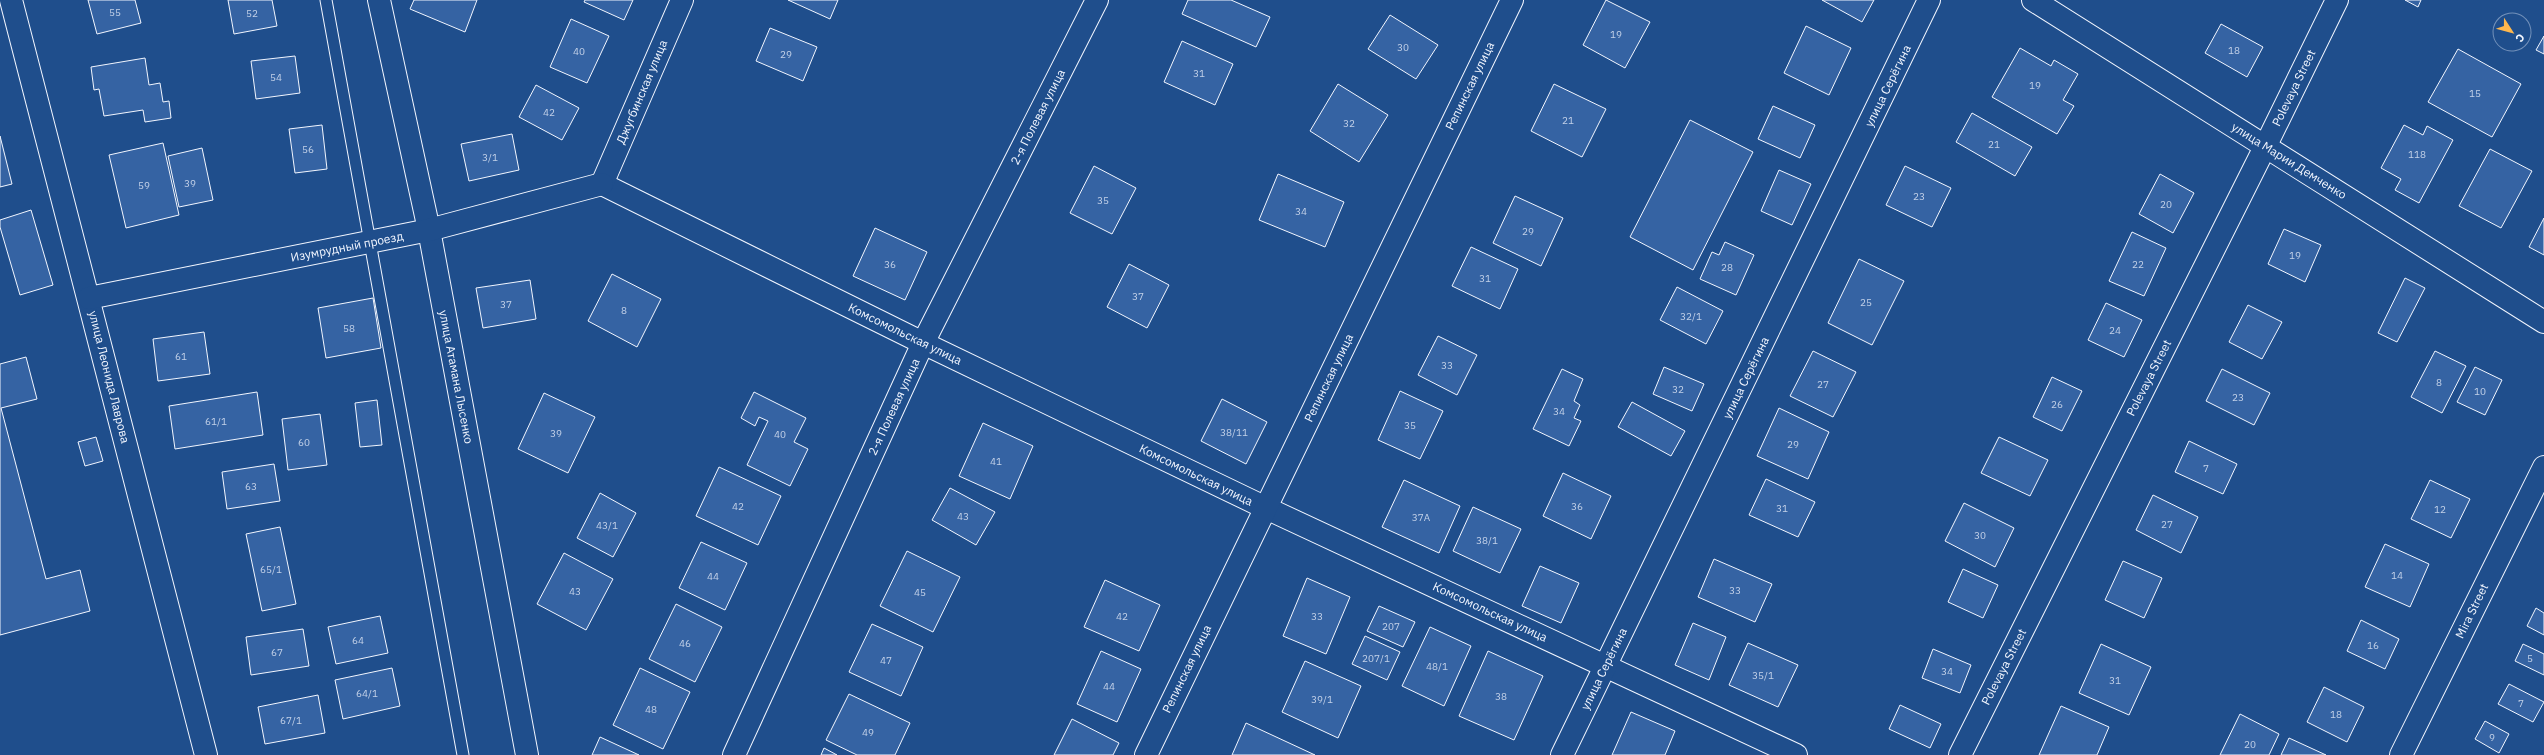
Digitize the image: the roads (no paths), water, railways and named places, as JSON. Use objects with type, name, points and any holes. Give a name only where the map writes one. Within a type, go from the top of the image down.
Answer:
[{"type":"street","name":"улица Леонида Лаврова","points":[[11,0],[206,755]]},
{"type":"street","name":"улица Атамана Лысенко","points":[[379,0],[429,230],[527,755]]},
{"type":"street","name":"Джугбинская улица","points":[[602,184],[682,0]]},
{"type":"street","name":"2-я Полевая улица","points":[[734,755],[923,343],[1097,0]]},
{"type":"street","name":"Репинская улица","points":[[1146,755],[1512,0]]},
{"type":"street","name":"улица Серёгина","points":[[1562,755],[1930,0]]},
{"type":"street","name":"улица Марии Демченко","points":[[2033,0],[2544,322]]},
{"type":"street","name":"Polevaya Street","points":[[1960,755],[2266,147],[2336,0]]},
{"type":"street","name":"Изумрудный проезд","points":[[89,298],[429,230],[602,184]]},
{"type":"street","name":"Комсомольская улица","points":[[602,184],[923,343],[1266,508],[1796,755]]},
{"type":"street","name":"Mira Street","points":[[2401,755],[2544,467]]},
{"type":"lane","points":[[326,0],[463,755]]}]
